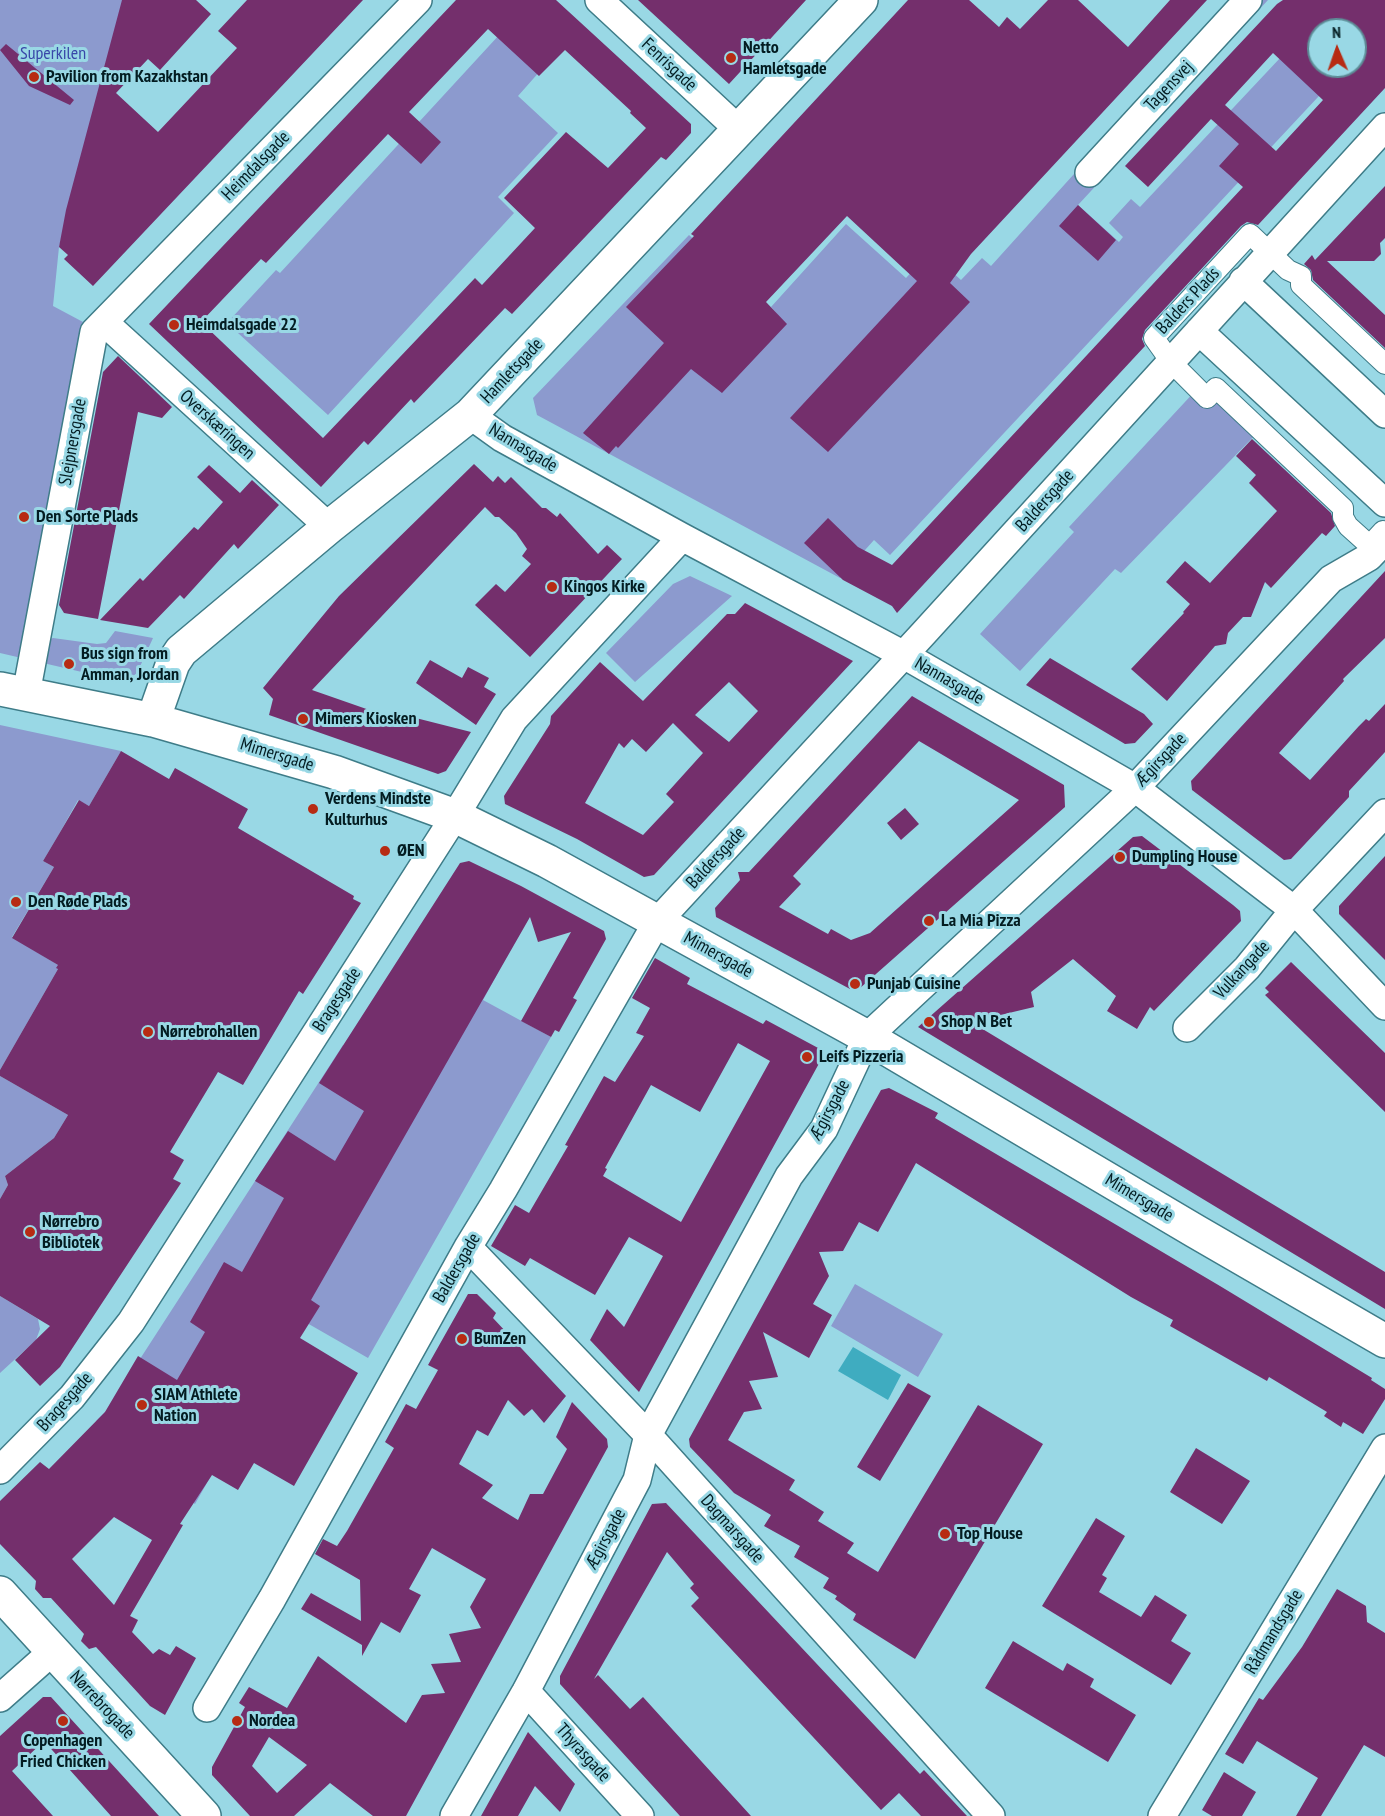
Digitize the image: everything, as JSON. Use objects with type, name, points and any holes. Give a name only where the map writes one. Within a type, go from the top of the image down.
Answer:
[{"type":"street","name":"Heimdalsgade","points":[[99,327],[417,0]]},
{"type":"street","name":"Fenrisgade","points":[[599,0],[738,129]]},
{"type":"street","name":"Hamletsgade","points":[[153,720],[173,663],[180,651],[329,527],[471,416],[861,0]]},
{"type":"street","name":"Tagensvej","points":[[1089,173],[1248,0]]},
{"type":"street","name":"Baldersgade","points":[[207,1708],[277,1589],[468,1247],[657,922],[904,655],[1385,126]]},
{"type":"street","name":"Balders Plads","points":[[1385,364],[1301,285],[1300,276],[1288,270],[1250,234],[1154,338],[1171,362],[1207,398],[1216,388],[1343,508],[1343,517],[1348,526],[1368,544],[1371,544],[1385,529]]},
{"type":"street","name":"Balders Plads","points":[[1243,281],[1385,414]]},
{"type":"street","name":"Overskæringen","points":[[99,327],[329,527]]},
{"type":"street","name":"Slejpnersgade","points":[[13,692],[99,327]]},
{"type":"street","name":"Balders Plads","points":[[1199,331],[1385,503]]},
{"type":"street","name":"Nannasgade","points":[[471,416],[502,438],[904,655],[1135,788],[1294,910],[1385,1006]]},
{"type":"street","name":"Bragesgade","points":[[0,1470],[72,1397],[131,1322],[455,816],[514,719],[682,537]]},
{"type":"street","name":"Ægirsgade","points":[[454,1816],[526,1691],[637,1480],[648,1435],[789,1176],[824,1129],[867,1037],[1135,788],[1331,579],[1369,557],[1385,540]]},
{"type":"street","name":"Mimersgade","points":[[13,692],[153,720],[334,772],[455,816],[547,861],[867,1037],[1204,1237],[1385,1341]]},
{"type":"street","name":"Vulkangade","points":[[1186,1028],[1247,968],[1294,910],[1385,813]]},
{"type":"street","name":"Dagmarsgade","points":[[468,1247],[648,1435],[991,1816]]},
{"type":"street","name":"Rådmandsgade","points":[[1162,1816],[1385,1448]]},
{"type":"street","name":"Nørrebrogade","points":[[0,1593],[204,1816]]},
{"type":"street","points":[[0,1698],[53,1651]]},
{"type":"street","name":"Thyrasgade","points":[[526,1691],[640,1816]]},
{"type":"green space","name":"Superkilen","points":[[0,0],[123,0],[59,247],[53,306],[83,322],[72,387],[46,641],[53,638],[97,644],[106,643],[115,631],[153,638],[137,673],[125,682],[0,653]]},
{"type":"green space","points":[[1231,0],[1268,0],[1078,205],[1119,242],[1123,237],[1109,223],[1131,199],[1140,207],[1307,31],[1307,78],[1336,78],[890,555],[874,540],[840,578],[537,415],[533,398],[689,235],[778,315],[771,307],[846,224],[906,278],[930,252],[961,280],[982,258],[991,266]]},
{"type":"green space","points":[[1340,2],[1349,18],[1322,18]]},
{"type":"green space","points":[[500,34],[541,70],[518,96],[558,133],[498,197],[514,213],[328,415],[227,323],[276,270],[280,273]]},
{"type":"green space","points":[[1216,388],[1260,430],[1121,573],[1115,569],[1020,671],[980,634],[1074,532],[1069,527],[1197,389]]},
{"type":"green space","points":[[690,576],[732,596],[635,682],[606,653],[673,584]]},
{"type":"green space","name":"Den Røde Plads","points":[[0,725],[121,751],[89,806],[78,800],[43,861],[54,867],[12,937],[58,965],[58,969],[0,1070]]},
{"type":"green space","points":[[499,971],[483,1000],[551,1037],[368,1358],[300,1319],[195,1504],[96,1421],[107,1410],[343,1045],[389,1074]]},
{"type":"green space","points":[[0,1076],[68,1115],[54,1138],[5,1176],[8,1185],[0,1199]]},
{"type":"green space","points":[[855,1284],[943,1334],[918,1377],[831,1326]]},
{"type":"green space","points":[[0,1296],[38,1319],[40,1329],[36,1340],[0,1373]]},
{"type":"shaded area","points":[[853,1347],[901,1375],[888,1400],[838,1371]]},
{"type":"building","points":[[122,0],[196,0],[211,14],[160,70],[148,59],[116,93],[158,132],[237,48],[218,31],[247,0],[363,0],[93,286],[64,259],[68,255],[59,247],[66,210]]},
{"type":"building","points":[[456,0],[556,0],[691,124],[691,133],[666,160],[661,157],[512,314],[505,308],[414,403],[411,399],[368,445],[364,441],[321,487],[149,324]],"holes":[[[488,29],[539,76],[565,50],[631,111],[630,113],[646,128],[608,168],[566,132],[504,198],[535,228],[482,285],[475,278],[323,438],[201,322],[261,259],[266,263],[388,134],[421,164],[441,142],[409,112]]]},
{"type":"building","points":[[638,0],[806,0],[729,84]]},
{"type":"building","points":[[908,0],[969,0],[999,27],[1007,17],[1020,29],[1048,0],[1078,0],[1128,47],[1170,0],[1207,0],[971,254],[950,283],[970,302],[828,452],[790,418],[917,281],[847,216],[766,302],[787,324],[722,393],[691,369],[618,448],[616,446],[609,454],[583,433],[664,343],[626,307],[694,236],[691,234]]},
{"type":"building","points":[[1283,0],[1385,0],[1385,88],[1258,225],[1247,222],[1241,226],[1145,330],[1142,339],[1145,346],[897,613],[892,606],[843,580],[804,543],[828,518],[858,547],[892,565],[1243,187],[1219,166],[1239,144],[1211,119],[1148,187],[1125,166]],"holes":[[[1273,53],[1323,100],[1276,151],[1225,105]]]},
{"type":"building","points":[[6,44],[74,100],[70,105],[29,86],[0,50]]},
{"type":"building","points":[[1385,186],[1385,238],[1380,243],[1381,254],[1374,261],[1327,261],[1385,315],[1385,348],[1313,280],[1311,270],[1304,264],[1312,255],[1315,260]]},
{"type":"building","points":[[1078,205],[1116,240],[1098,261],[1059,226]]},
{"type":"building","points":[[118,356],[172,407],[162,418],[138,412],[98,619],[64,613],[59,605],[103,372]]},
{"type":"building","points":[[1252,439],[1331,513],[1335,526],[1326,536],[1322,533],[1271,588],[1265,582],[1251,617],[1243,617],[1228,633],[1226,644],[1215,646],[1167,701],[1131,669],[1190,604],[1166,582],[1185,561],[1210,583],[1277,511],[1249,483],[1256,475],[1236,456]]},
{"type":"building","points":[[474,464],[493,482],[498,476],[505,483],[511,477],[542,508],[546,508],[557,517],[560,513],[598,554],[607,545],[622,559],[530,657],[475,605],[496,584],[505,592],[531,564],[522,556],[527,549],[516,533],[485,507],[312,690],[398,720],[400,714],[471,732],[446,771],[438,774],[269,715],[273,699],[263,688],[339,596]]},
{"type":"building","points":[[209,465],[240,493],[252,480],[279,505],[238,549],[234,544],[184,599],[180,595],[148,628],[100,620],[140,578],[143,581],[194,527],[198,530],[223,502],[197,477]]},
{"type":"building","points":[[1385,571],[1385,638],[1343,679],[1344,681],[1279,753],[1310,780],[1359,726],[1366,719],[1369,721],[1385,704],[1385,752],[1349,791],[1349,797],[1291,859],[1284,860],[1192,790],[1191,781]]},
{"type":"building","points":[[745,603],[853,661],[654,875],[644,877],[577,839],[505,804],[504,796],[550,724],[551,716],[600,662],[643,701],[727,614],[735,614]],"holes":[[[729,682],[758,711],[729,742],[695,715]],[[673,723],[703,753],[666,794],[674,802],[643,835],[585,803],[619,743],[624,748],[632,739],[646,752]]]},
{"type":"building","points":[[1050,658],[1144,714],[1153,724],[1135,743],[1125,744],[1026,685]]},
{"type":"building","points":[[430,660],[462,678],[468,667],[489,678],[484,687],[496,694],[476,725],[416,683]]},
{"type":"building","points":[[912,696],[1064,785],[1065,807],[859,989],[850,989],[716,917],[715,908],[740,880],[738,872],[749,872]],"holes":[[[919,741],[1019,800],[870,933],[851,940],[831,929],[828,934],[779,907],[801,884],[793,876]]]},
{"type":"building","name":"Nørrebrohallen","points":[[121,751],[169,779],[175,768],[248,809],[238,828],[354,896],[353,899],[361,903],[303,994],[299,991],[243,1085],[218,1072],[170,1152],[184,1160],[173,1179],[181,1183],[60,1367],[40,1386],[15,1360],[50,1326],[0,1296],[0,1199],[8,1185],[5,1176],[54,1138],[68,1115],[0,1076],[0,1070],[58,969],[56,968],[58,965],[12,938],[54,867],[43,861],[79,800],[89,806]]},
{"type":"building","points":[[905,808],[919,824],[901,840],[887,823]]},
{"type":"building","points":[[1142,836],[1240,911],[1241,921],[1154,1011],[1150,1007],[1137,1029],[1107,1011],[1116,996],[1073,959],[1031,992],[1034,1007],[971,1022],[1385,1272],[1385,1309],[918,1027],[1133,837]]},
{"type":"building","points":[[1385,856],[1385,960],[1339,914],[1339,906]]},
{"type":"building","points":[[469,861],[521,886],[604,931],[606,939],[573,998],[577,1000],[559,1032],[555,1030],[551,1037],[521,1021],[571,932],[538,942],[530,917],[311,1300],[320,1306],[300,1338],[358,1373],[294,1486],[254,1463],[238,1490],[212,1475],[180,1524],[183,1525],[130,1616],[138,1620],[132,1632],[153,1654],[159,1649],[170,1655],[176,1646],[196,1658],[165,1715],[150,1706],[96,1647],[89,1649],[81,1641],[84,1634],[51,1598],[43,1598],[35,1589],[36,1581],[0,1544],[0,1501],[40,1462],[49,1469],[105,1412],[138,1356],[177,1380],[205,1332],[190,1322],[224,1262],[242,1272],[284,1198],[255,1181],[288,1131],[335,1161],[364,1111],[319,1083],[460,863]],"holes":[[[114,1517],[152,1540],[114,1605],[72,1559]]]},
{"type":"building","points":[[655,958],[690,978],[687,984],[763,1024],[766,1020],[820,1049],[822,1058],[639,1392],[590,1340],[607,1309],[624,1327],[663,1256],[629,1237],[595,1295],[530,1258],[525,1266],[491,1246],[515,1205],[529,1213],[568,1146],[565,1145],[604,1076],[615,1082],[644,1036],[636,1033],[650,1008],[632,998]],"holes":[[[738,1043],[770,1061],[681,1222],[603,1176],[607,1169],[605,1168],[651,1085],[700,1112]]]},
{"type":"building","points":[[1291,962],[1385,1053],[1385,1112],[1265,995],[1269,992],[1265,988]]},
{"type":"building","points":[[889,1088],[938,1113],[935,1118],[1372,1378],[1371,1380],[1385,1389],[1385,1399],[1363,1434],[1343,1422],[1341,1427],[1324,1416],[1327,1412],[1269,1377],[1267,1381],[1170,1326],[1173,1320],[1131,1297],[916,1163],[878,1232],[859,1222],[843,1251],[819,1252],[829,1276],[813,1304],[832,1315],[809,1358],[763,1332],[778,1377],[749,1381],[762,1409],[744,1412],[728,1440],[795,1480],[789,1490],[824,1512],[818,1521],[854,1543],[847,1553],[878,1572],[978,1405],[1043,1444],[915,1659],[853,1620],[856,1614],[835,1599],[837,1596],[823,1588],[829,1578],[794,1557],[800,1546],[764,1526],[771,1515],[734,1493],[690,1447],[689,1439],[881,1090]]},
{"type":"building","points":[[468,1294],[477,1294],[496,1313],[493,1318],[566,1396],[544,1423],[532,1409],[524,1416],[508,1400],[488,1436],[477,1430],[459,1464],[493,1485],[482,1498],[518,1520],[530,1494],[543,1494],[567,1449],[556,1437],[572,1402],[607,1439],[608,1447],[406,1816],[373,1816],[330,1783],[294,1816],[250,1816],[212,1775],[212,1767],[245,1707],[239,1703],[249,1687],[287,1708],[318,1656],[406,1723],[422,1695],[445,1693],[431,1664],[461,1662],[449,1634],[481,1628],[470,1607],[486,1579],[432,1548],[409,1589],[421,1595],[400,1633],[381,1622],[362,1656],[362,1645],[301,1609],[311,1593],[361,1621],[360,1580],[315,1554],[323,1539],[337,1546],[347,1531],[394,1448],[385,1442],[406,1404],[416,1409],[438,1370],[428,1365]],"holes":[[[269,1737],[307,1765],[277,1793],[252,1766]]]},
{"type":"building","points":[[908,1383],[931,1396],[880,1481],[857,1467]]},
{"type":"building","points":[[1196,1448],[1250,1481],[1222,1524],[1170,1492]]},
{"type":"building","points":[[666,1503],[920,1774],[924,1770],[967,1816],[921,1816],[899,1793],[881,1810],[691,1606],[699,1598],[690,1588],[694,1584],[667,1552],[594,1679],[598,1675],[630,1709],[643,1697],[751,1816],[680,1816],[560,1684],[560,1676],[652,1504]]},
{"type":"building","points":[[1096,1518],[1125,1536],[1102,1575],[1107,1578],[1099,1592],[1141,1617],[1155,1595],[1187,1615],[1171,1641],[1191,1653],[1171,1685],[1042,1606]]},
{"type":"building","points":[[1337,1589],[1366,1606],[1367,1622],[1385,1633],[1385,1757],[1364,1745],[1321,1816],[1296,1816],[1318,1778],[1257,1741],[1243,1764],[1225,1754],[1259,1698],[1263,1700],[1302,1647]]},
{"type":"building","points":[[1013,1641],[1063,1671],[1067,1663],[1094,1679],[1090,1687],[1136,1715],[1108,1762],[985,1688]]},
{"type":"building","points":[[43,1697],[51,1697],[159,1816],[111,1816],[44,1741],[12,1771],[53,1816],[0,1816],[0,1736]]},
{"type":"building","points":[[528,1732],[575,1784],[560,1812],[535,1786],[518,1816],[481,1816]]},
{"type":"building","points":[[1224,1772],[1256,1792],[1242,1816],[1212,1816],[1202,1810]]},
{"type":"place","name":"Netto Hamletsgade","points":[[731,58]]},
{"type":"place","name":"Pavilion from Kazakhstan","points":[[34,77]]},
{"type":"place","name":"Heimdalsgade 22","points":[[174,325]]},
{"type":"place","name":"Den Sorte Plads","points":[[24,517]]},
{"type":"place","name":"Kingos Kirke","points":[[552,587]]},
{"type":"place","name":"Bus sign from Amman, Jordan","points":[[69,664]]},
{"type":"place","name":"Mimers Kiosken","points":[[303,719]]},
{"type":"place","name":"Verdens Mindste Kulturhus","points":[[313,809]]},
{"type":"place","name":"ØEN","points":[[385,851]]},
{"type":"place","name":"Dumpling House","points":[[1120,857]]},
{"type":"place","name":"Den Røde Plads","points":[[16,902]]},
{"type":"place","name":"La Mia Pizza","points":[[929,921]]},
{"type":"place","name":"Punjab Cuisine","points":[[855,984]]},
{"type":"place","name":"Shop N Bet","points":[[929,1022]]},
{"type":"place","name":"Nørrebrohallen","points":[[148,1032]]},
{"type":"place","name":"Leifs Pizzeria","points":[[807,1057]]},
{"type":"place","name":"Nørrebro Bibliotek","points":[[30,1232]]},
{"type":"place","name":"BumZen","points":[[462,1339]]},
{"type":"place","name":"SIAM Athlete Nation","points":[[142,1405]]},
{"type":"place","name":"Top House","points":[[945,1534]]},
{"type":"place","name":"Copenhagen Fried Chicken","points":[[63,1721]]},
{"type":"place","name":"Nordea","points":[[237,1721]]}]
